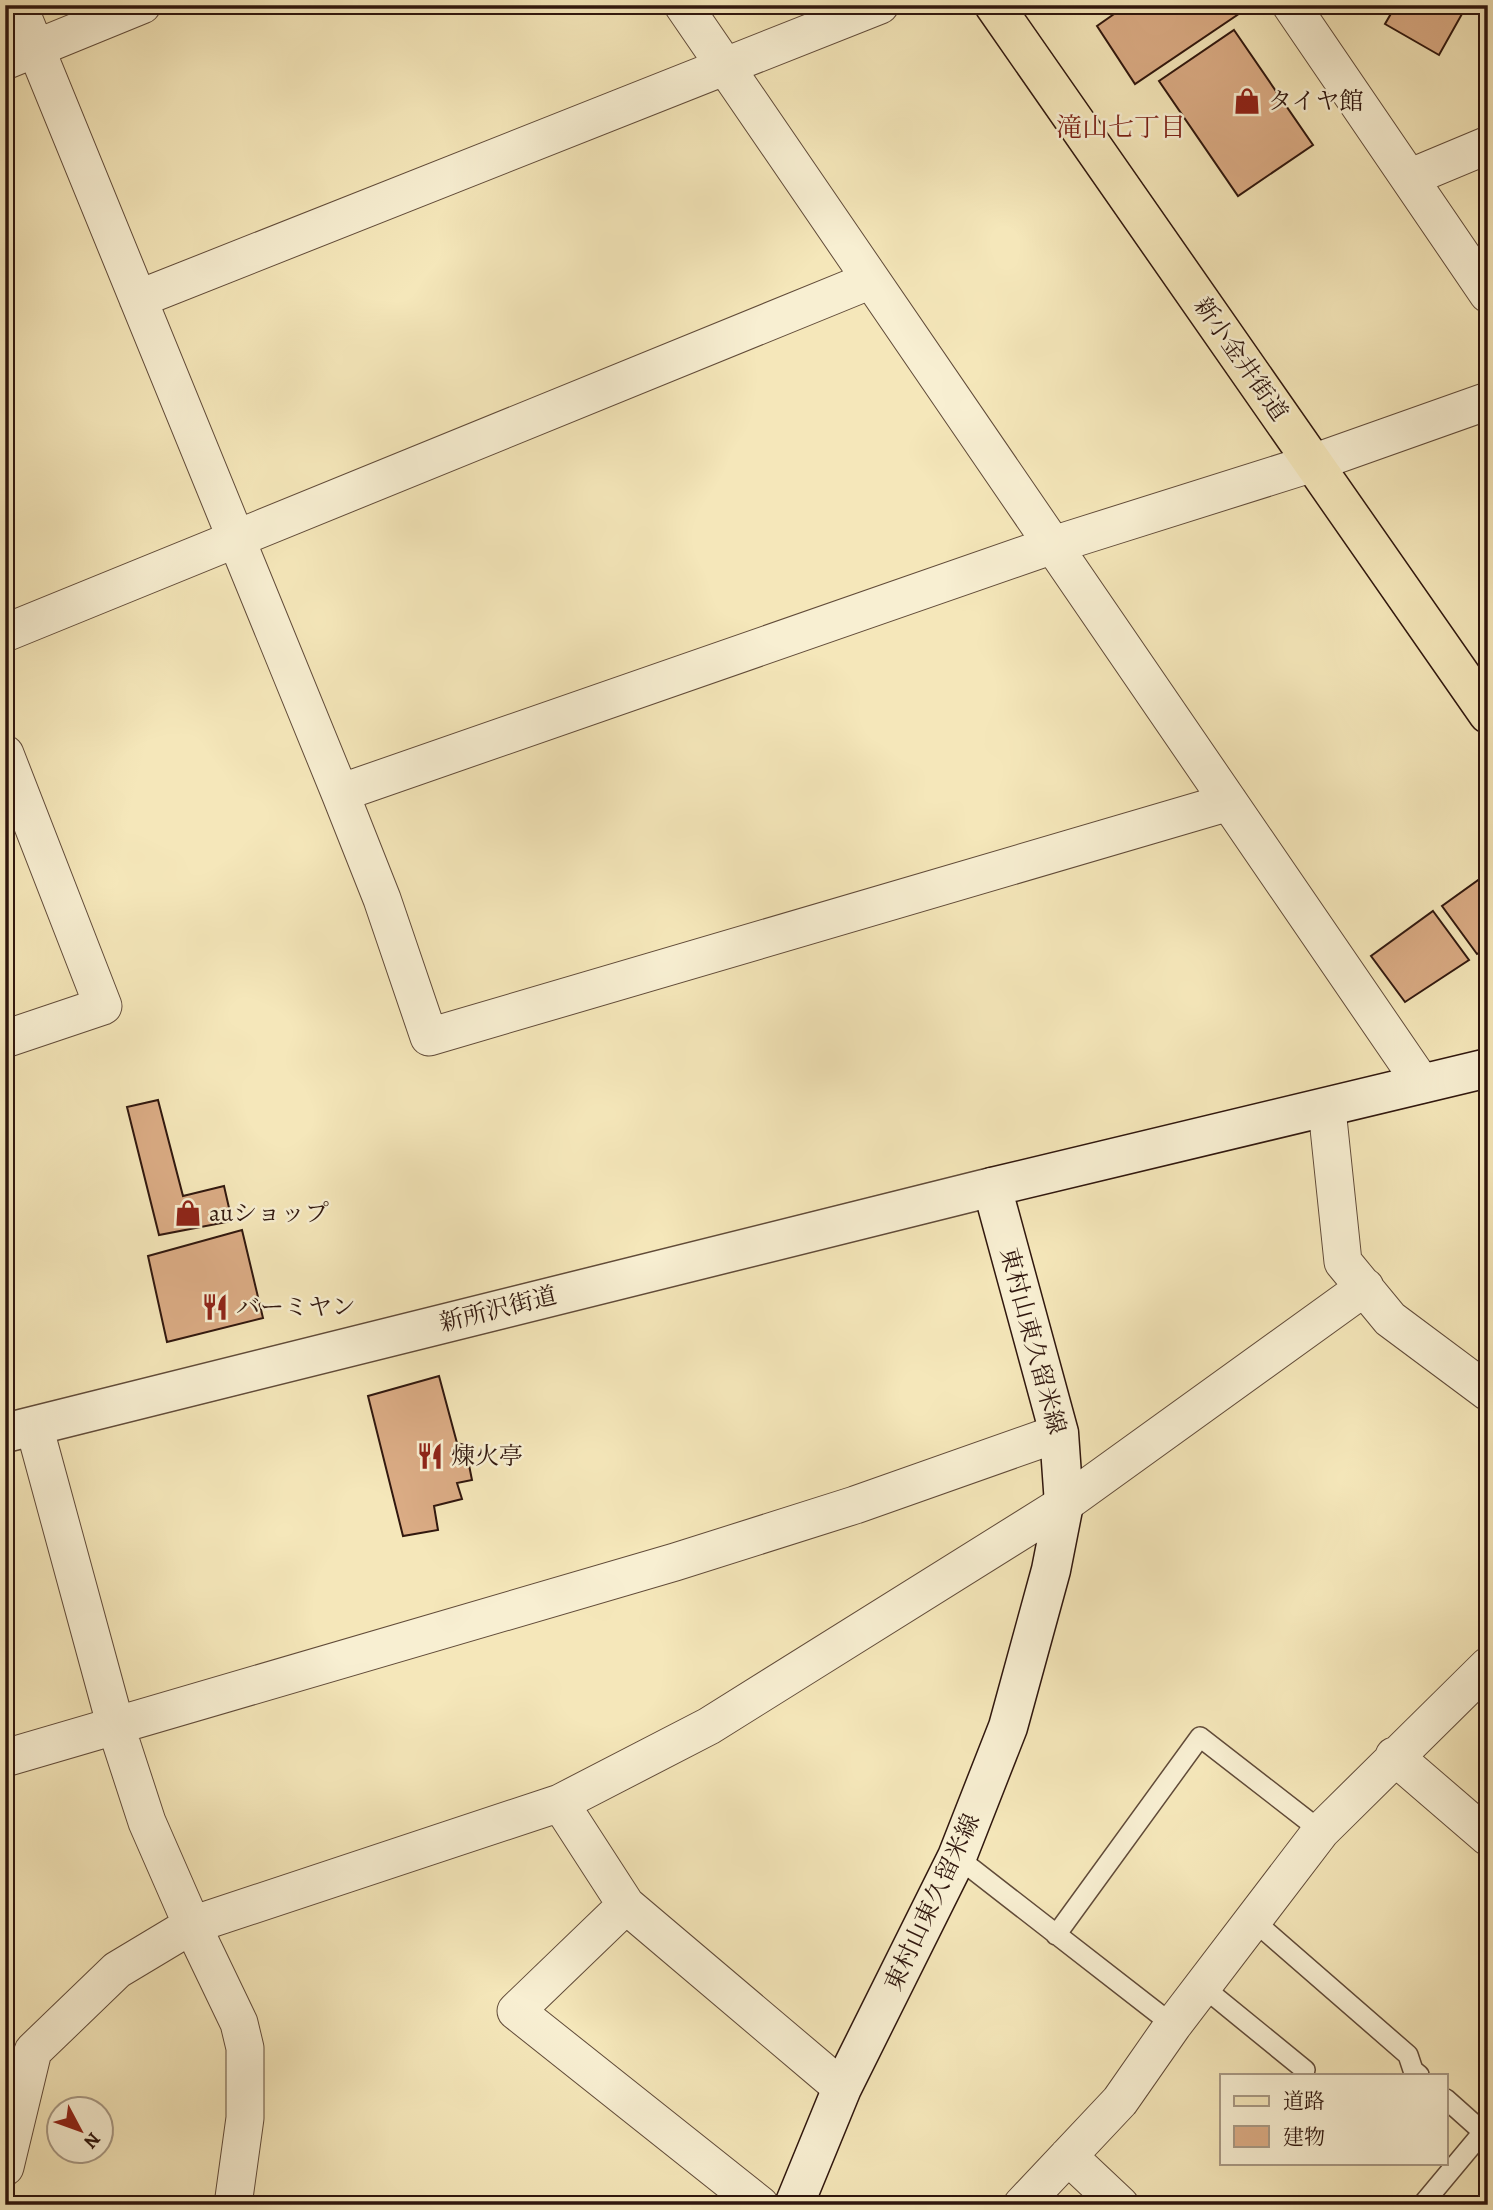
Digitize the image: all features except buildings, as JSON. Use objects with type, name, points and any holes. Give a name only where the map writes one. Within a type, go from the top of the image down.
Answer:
[{"type":"main road","name":"新小金井街道","points":[[994,5],[1488,713]]},
{"type":"main road","points":[[992,1187],[1327,1109],[1488,1068]]},
{"type":"main road","name":"新所沢街道","points":[[20,1429],[992,1187]]},
{"type":"main road","name":"東村山東久留米線","points":[[794,2205],[842,2088],[957,1857],[1008,1727],[1051,1570],[1064,1504],[1059,1433],[992,1187]]},
{"type":"street","points":[[18,5],[20,55],[138,299],[382,899],[429,1037],[1229,802]]},
{"type":"street","points":[[20,55],[142,5]]},
{"type":"street","points":[[683,5],[1422,1084]]},
{"type":"street","points":[[138,299],[880,5]]},
{"type":"street","points":[[1291,5],[1488,294]]},
{"type":"street","points":[[1409,178],[1488,145]]},
{"type":"street","points":[[5,632],[871,280]]},
{"type":"street","points":[[340,793],[1053,545],[1313,463],[1488,401]]},
{"type":"street","points":[[5,754],[103,1006],[5,1039]]},
{"type":"street","points":[[1327,1109],[1343,1262],[1390,1319],[1488,1392]]},
{"type":"street","points":[[5,2167],[33,2051],[117,1970],[192,1925],[560,1803],[709,1726],[1064,1504],[1365,1287]]},
{"type":"street","points":[[20,1429],[147,1822],[192,1925],[239,2022],[244,2048],[245,2118],[233,2205]]},
{"type":"street","points":[[5,1758],[688,1558],[855,1505],[1059,1433]]},
{"type":"street","points":[[1022,2205],[1120,2101],[1202,1986],[1321,1831],[1488,1666]]},
{"type":"street","points":[[1394,1756],[1488,1837]]},
{"type":"street","points":[[560,1803],[626,1905],[842,2088]]},
{"type":"street","points":[[626,1905],[516,2011],[760,2205]]},
{"type":"street","points":[[1068,2156],[1120,2205]]},
{"type":"lane","points":[[1056,1935],[1200,1737],[1321,1831]]},
{"type":"lane","points":[[957,1857],[1173,2025]]},
{"type":"lane","points":[[1253,1920],[1408,2054],[1413,2070],[1418,2074]]},
{"type":"lane","points":[[1202,1986],[1305,2070]]},
{"type":"lane","points":[[1422,2205],[1483,2132],[1448,2101]]},
{"type":"place","name":"タイヤ館","points":[[1247,101]]},
{"type":"place","name":"auショップ","points":[[188,1213]]},
{"type":"place","name":"バーミヤン","points":[[215,1307]]},
{"type":"place","name":"煉火亭","points":[[430,1456]]},
{"type":"district","name":"滝山七丁目","points":[[1121,127]]}]
